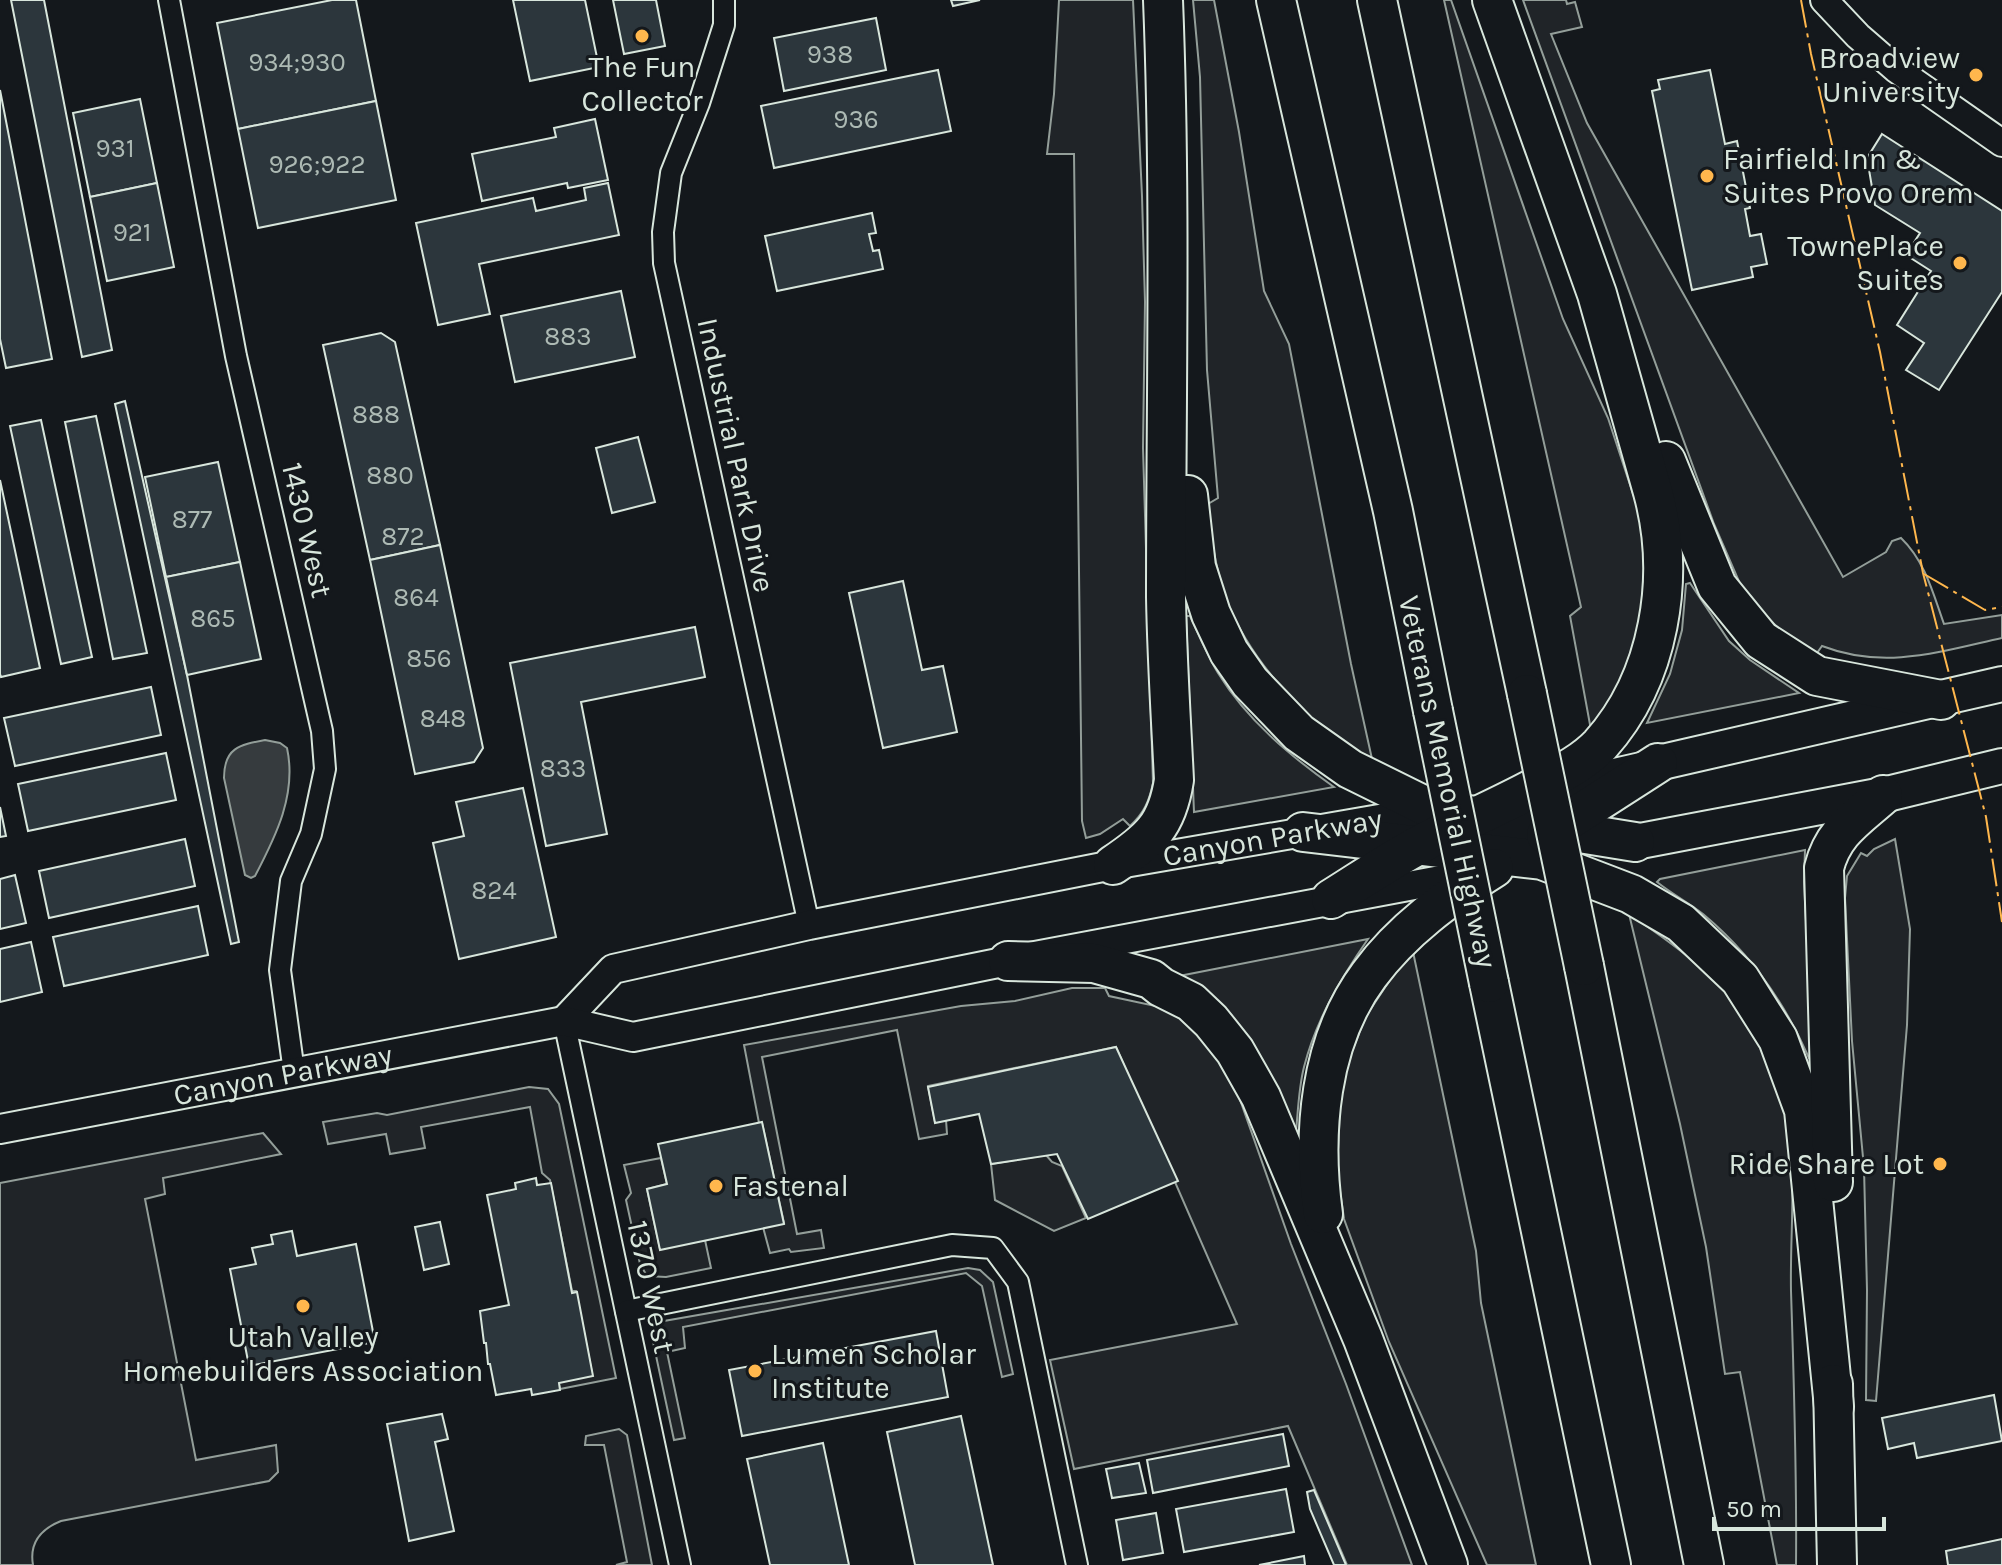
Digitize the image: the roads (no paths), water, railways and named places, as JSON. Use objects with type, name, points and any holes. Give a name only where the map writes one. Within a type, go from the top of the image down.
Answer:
[{"type":"highway","points":[[1113,865],[1155,833],[1168,808],[1174,780],[1166,600],[1167,113],[1163,0]]},
{"type":"highway","name":"Veterans Memorial Highway","points":[[1276,0],[1393,511],[1611,1565]]},
{"type":"highway","points":[[1377,0],[1584,966],[1704,1565]]},
{"type":"highway","points":[[1492,0],[1597,294],[1717,586],[1761,640],[1817,676],[1941,700]]},
{"type":"highway","points":[[1331,899],[1417,845],[1526,793],[1570,768],[1600,745],[1627,706],[1640,678],[1661,612],[1665,559],[1661,522],[1597,294]]},
{"type":"highway","points":[[1168,317],[1196,567],[1211,614],[1229,652],[1250,682],[1299,733],[1350,769],[1407,799],[1434,809],[1477,816],[1524,854],[1631,894],[1681,923],[1740,979],[1778,1039],[1804,1110],[1834,1407]]},
{"type":"highway","name":"Canyon Parkway","points":[[1658,763],[2002,684]]},
{"type":"highway","points":[[1363,1339],[1323,1214],[1318,1175],[1318,1126],[1333,1052],[1344,1021],[1369,975],[1396,944],[1446,898],[1524,854],[1658,763]]},
{"type":"highway","points":[[1303,832],[1524,854],[1635,842],[1883,795],[2002,766]]},
{"type":"highway","points":[[1837,1565],[1832,1099],[1824,868],[1829,848],[1842,831],[1883,795]]},
{"type":"highway","points":[[1008,961],[1094,963],[1151,979],[1191,1002],[1235,1051],[1261,1097],[1363,1339],[1448,1565]]},
{"type":"main road","name":"Canyon Parkway","points":[[564,1021],[613,969],[809,925],[1113,865],[1526,793],[1658,763]]},
{"type":"main road","name":"Canyon Parkway","points":[[0,1129],[564,1021],[633,1037],[1331,899],[1524,854]]},
{"type":"street","name":"1430 West","points":[[169,0],[236,356],[322,731],[325,769],[311,834],[291,881],[280,970],[294,1072]]},
{"type":"street","name":"Industrial Park Drive","points":[[724,0],[724,25],[699,103],[671,173],[663,232],[664,263],[809,925]]},
{"type":"street","points":[[1824,0],[1858,36],[1896,69],[2002,143]]},
{"type":"street","name":"1370 West","points":[[564,1021],[680,1565]]},
{"type":"street","points":[[626,1311],[952,1245],[993,1248],[1018,1282],[1077,1565]]},
{"type":"place","name":"The Fun Collector","points":[[642,36]]},
{"type":"place","name":"Broadview University","points":[[1976,75]]},
{"type":"place","name":"Fairfield Inn & Suites Provo Orem","points":[[1707,176]]},
{"type":"place","name":"TownePlace Suites","points":[[1960,263]]},
{"type":"place","name":"Ride Share Lot","points":[[1940,1164]]},
{"type":"place","name":"Fastenal","points":[[716,1186]]},
{"type":"place","name":"Utah Valley Homebuilders Association","points":[[303,1306]]},
{"type":"place","name":"Lumen Scholar Institute","points":[[755,1371]]}]
